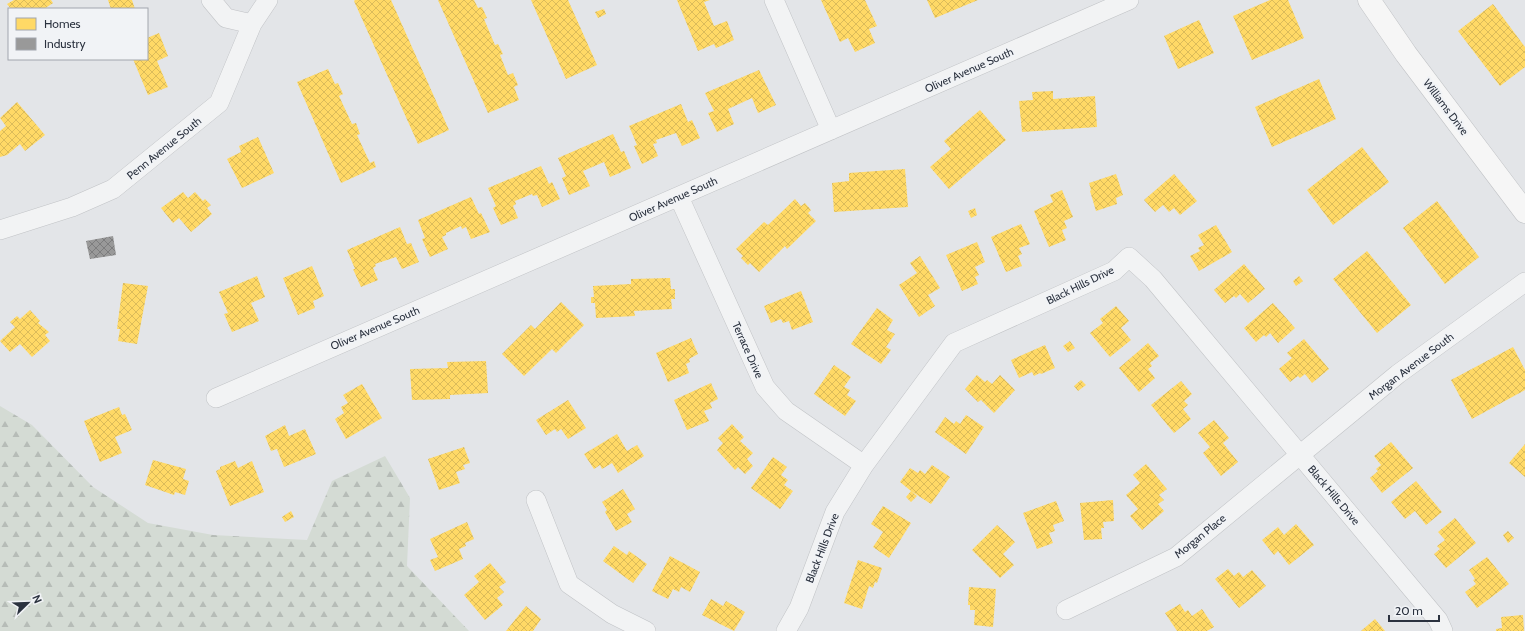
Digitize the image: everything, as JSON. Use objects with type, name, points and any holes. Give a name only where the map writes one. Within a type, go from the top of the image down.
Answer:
[{"type":"main road","name":"Williams Drive","points":[[1369,0],[1406,54],[1525,212]]},
{"type":"street","points":[[211,0],[226,18],[252,24]]},
{"type":"street","name":"Penn Avenue South","points":[[0,230],[72,207],[113,189],[213,108],[218,103],[252,24],[268,0]]},
{"type":"street","points":[[774,0],[831,130]]},
{"type":"street","name":"Oliver Avenue South","points":[[216,398],[1129,0]]},
{"type":"street","name":"Terrace Drive","points":[[679,197],[765,387],[786,411],[864,465]]},
{"type":"street","name":"Black Hills Drive","points":[[786,631],[799,608],[834,512],[864,465],[954,343],[1114,271],[1129,256],[1153,279],[1300,454],[1438,620],[1443,631]]},
{"type":"street","name":"Morgan Avenue South","points":[[1300,454],[1398,374],[1525,282]]},
{"type":"street","name":"Morgan Place","points":[[1066,610],[1176,557],[1300,454]]},
{"type":"street","points":[[536,500],[569,584],[612,614],[646,631]]},
{"type":"green space","points":[[0,406],[32,425],[93,487],[148,523],[213,535],[307,540],[332,481],[385,456],[410,498],[407,566],[469,631],[0,631]]},
{"type":"building: Homes","points":[[14,0],[51,0],[53,3],[46,8],[10,8],[7,4]]},
{"type":"building: Homes","points":[[108,0],[132,0],[135,8],[111,8]]},
{"type":"building: Homes","points":[[391,0],[449,130],[418,144],[354,1]]},
{"type":"building: Homes","points":[[438,0],[474,0],[478,8],[482,7],[487,18],[484,19],[495,45],[498,44],[503,54],[500,55],[508,75],[513,73],[518,85],[514,87],[519,100],[488,113]]},
{"type":"building: Homes","points":[[531,0],[568,0],[597,65],[566,79]]},
{"type":"building: Homes","points":[[677,0],[710,0],[704,2],[714,26],[727,21],[734,40],[716,48],[714,44],[698,51]]},
{"type":"building: Homes","points":[[821,0],[865,0],[877,26],[869,29],[875,43],[855,52],[848,38],[840,42]]},
{"type":"building: Homes","points":[[927,0],[978,0],[935,18]]},
{"type":"building: Homes","points":[[1270,0],[1288,0],[1304,38],[1252,60],[1233,16]]},
{"type":"building: Homes","points":[[1493,4],[1525,47],[1525,67],[1500,86],[1458,31]]},
{"type":"building: Homes","points":[[604,9],[606,14],[598,18],[595,12]]},
{"type":"building: Homes","points":[[1199,20],[1214,53],[1178,69],[1164,36]]},
{"type":"building: Homes","points":[[159,33],[168,56],[157,61],[168,87],[148,95],[133,60],[148,60],[148,38]]},
{"type":"building: Homes","points":[[328,69],[335,84],[338,83],[343,94],[339,96],[352,124],[356,123],[360,134],[357,135],[370,163],[374,161],[376,167],[341,183],[297,82]]},
{"type":"building: Homes","points":[[759,70],[776,105],[758,113],[752,98],[728,109],[734,124],[717,132],[708,113],[714,111],[705,93]]},
{"type":"building: Homes","points":[[1319,79],[1336,119],[1272,147],[1255,107]]},
{"type":"building: Homes","points":[[1053,91],[1053,99],[1095,96],[1097,127],[1022,132],[1019,101],[1033,100],[1032,92]]},
{"type":"building: Homes","points":[[17,102],[45,135],[25,151],[20,144],[7,155],[0,157],[0,131],[6,126],[0,118]]},
{"type":"building: Homes","points":[[681,104],[688,122],[692,120],[700,138],[682,146],[676,133],[656,140],[657,143],[653,144],[658,156],[642,164],[634,146],[637,145],[629,126]]},
{"type":"building: Homes","points":[[980,110],[1006,140],[949,189],[930,167],[951,149],[944,141]]},
{"type":"building: Homes","points":[[613,134],[621,152],[624,151],[631,168],[610,177],[604,162],[583,171],[590,186],[569,195],[562,178],[566,176],[558,158]]},
{"type":"building: Homes","points":[[258,137],[274,173],[242,188],[227,159],[241,152],[239,146]]},
{"type":"building: Homes","points":[[1362,147],[1389,182],[1333,225],[1307,190]]},
{"type":"building: Homes","points":[[541,166],[549,184],[552,182],[560,199],[542,207],[537,195],[533,196],[532,194],[515,201],[516,204],[513,206],[518,218],[501,225],[493,208],[496,206],[488,188]]},
{"type":"building: Homes","points":[[905,169],[908,207],[834,212],[832,183],[849,181],[849,173]]},
{"type":"building: Homes","points":[[1116,174],[1123,195],[1116,198],[1117,204],[1096,211],[1089,183]]},
{"type":"building: Homes","points":[[1174,174],[1197,201],[1180,215],[1174,208],[1169,212],[1163,205],[1155,212],[1144,200]]},
{"type":"building: Homes","points":[[1062,190],[1073,217],[1064,221],[1067,228],[1062,230],[1066,240],[1049,247],[1034,211],[1053,202],[1050,195]]},
{"type":"building: Homes","points":[[183,192],[188,198],[195,192],[203,201],[205,199],[211,205],[207,208],[212,214],[191,232],[179,218],[173,223],[161,208]]},
{"type":"building: Homes","points":[[471,197],[490,232],[471,239],[466,227],[462,229],[461,226],[446,233],[446,235],[442,237],[448,249],[430,257],[422,239],[425,238],[418,220]]},
{"type":"building: Homes","points":[[795,199],[801,206],[805,203],[811,210],[808,213],[816,221],[787,249],[785,246],[759,272],[750,263],[748,265],[741,258],[743,256],[736,249],[764,222],[768,225]]},
{"type":"building: Homes","points":[[1437,201],[1479,257],[1445,284],[1403,228]]},
{"type":"building: Homes","points":[[975,208],[977,215],[971,218],[968,211]]},
{"type":"building: Homes","points":[[1021,224],[1030,244],[1019,248],[1022,254],[1018,256],[1022,266],[1006,272],[991,237]]},
{"type":"building: Homes","points":[[1216,225],[1232,252],[1199,271],[1190,256],[1200,251],[1198,248],[1204,245],[1198,235]]},
{"type":"building: Homes","points":[[400,227],[407,244],[411,243],[419,262],[402,269],[396,257],[375,264],[376,266],[373,268],[378,280],[361,287],[347,250]]},
{"type":"building: Homes","points":[[977,242],[985,262],[975,267],[979,275],[975,277],[978,284],[962,291],[946,255]]},
{"type":"building: Homes","points":[[1367,251],[1411,305],[1377,333],[1333,279]]},
{"type":"building: Homes","points":[[920,256],[940,288],[928,295],[935,306],[919,317],[899,285],[917,273],[910,263]]},
{"type":"building: Homes","points":[[1244,264],[1265,289],[1248,303],[1240,294],[1236,298],[1234,296],[1225,303],[1214,290]]},
{"type":"building: Homes","points":[[312,266],[324,296],[313,301],[315,308],[298,315],[283,278]]},
{"type":"building: Homes","points":[[257,276],[265,297],[251,303],[259,321],[232,332],[224,314],[228,313],[219,292]]},
{"type":"building: Homes","points":[[1299,276],[1303,281],[1296,286],[1293,281]]},
{"type":"building: Homes","points":[[670,278],[671,289],[675,289],[675,299],[671,299],[672,309],[634,311],[635,316],[596,318],[595,303],[591,303],[591,297],[594,297],[593,286],[631,284],[631,279]]},
{"type":"building: Homes","points":[[123,283],[148,286],[137,344],[118,341],[120,329],[117,329]]},
{"type":"building: Homes","points":[[801,291],[813,322],[792,330],[789,321],[783,323],[781,319],[771,323],[764,306]]},
{"type":"building: Homes","points":[[561,302],[584,325],[556,353],[552,349],[524,376],[502,354],[531,325],[535,329]]},
{"type":"building: Homes","points":[[1273,303],[1295,328],[1278,343],[1270,333],[1266,337],[1264,335],[1256,342],[1244,328]]},
{"type":"building: Homes","points":[[1116,306],[1129,321],[1121,328],[1131,340],[1110,357],[1090,333],[1103,323],[1100,319]]},
{"type":"building: Homes","points":[[877,308],[893,320],[887,330],[895,334],[886,347],[891,350],[881,364],[851,344]]},
{"type":"building: Homes","points":[[30,310],[40,321],[38,323],[49,332],[45,335],[50,341],[32,357],[20,344],[10,352],[0,341],[15,327],[10,322],[17,316],[20,319]]},
{"type":"building: Homes","points":[[691,338],[698,354],[689,359],[690,362],[686,364],[689,373],[668,382],[656,353]]},
{"type":"building: Homes","points":[[1304,339],[1329,369],[1312,383],[1305,374],[1300,378],[1298,376],[1290,382],[1279,369],[1292,358],[1287,353]]},
{"type":"building: Homes","points":[[1070,341],[1075,348],[1068,352],[1063,346]]},
{"type":"building: Homes","points":[[1148,343],[1159,356],[1150,363],[1152,366],[1148,369],[1155,378],[1139,392],[1119,368]]},
{"type":"building: Homes","points":[[1045,345],[1055,368],[1034,376],[1032,372],[1019,378],[1011,360]]},
{"type":"building: Homes","points":[[1513,347],[1525,370],[1525,390],[1472,419],[1451,380]]},
{"type":"building: Homes","points":[[486,361],[488,393],[450,395],[450,399],[412,400],[410,369],[448,368],[447,362]]},
{"type":"building: Homes","points":[[834,365],[851,377],[844,387],[850,390],[847,395],[856,401],[845,416],[814,394]]},
{"type":"building: Homes","points":[[977,375],[985,382],[987,380],[992,384],[1000,375],[1015,390],[994,413],[981,400],[978,402],[965,389]]},
{"type":"building: Homes","points":[[1081,380],[1086,385],[1078,391],[1074,386]]},
{"type":"building: Homes","points":[[1181,381],[1192,394],[1184,401],[1188,405],[1183,409],[1191,419],[1174,433],[1151,405]]},
{"type":"building: Homes","points":[[711,383],[718,399],[710,403],[712,408],[704,411],[709,421],[687,430],[674,400]]},
{"type":"building: Homes","points":[[362,384],[382,418],[346,439],[335,419],[344,413],[341,407],[348,403],[343,395]]},
{"type":"building: Homes","points":[[568,400],[586,428],[568,439],[561,429],[557,432],[555,429],[546,435],[536,420]]},
{"type":"building: Homes","points":[[119,407],[122,415],[125,414],[132,430],[115,437],[122,453],[100,462],[84,421]]},
{"type":"building: Homes","points":[[966,415],[984,427],[966,454],[935,432],[945,417],[954,424],[956,421],[960,424]]},
{"type":"building: Homes","points":[[1214,420],[1229,438],[1223,443],[1238,462],[1221,476],[1203,453],[1210,447],[1198,433]]},
{"type":"building: Homes","points":[[732,424],[744,437],[740,441],[753,453],[747,459],[753,466],[745,474],[738,467],[735,470],[717,450],[723,443],[718,438]]},
{"type":"building: Homes","points":[[285,425],[289,436],[305,429],[316,454],[284,467],[277,449],[271,451],[265,436]]},
{"type":"building: Homes","points":[[617,434],[627,451],[637,445],[644,456],[618,473],[612,463],[602,469],[600,465],[594,469],[584,454]]},
{"type":"building: Homes","points":[[1391,442],[1413,468],[1382,493],[1370,478],[1378,471],[1376,469],[1381,465],[1374,456]]},
{"type":"building: Homes","points":[[1525,444],[1525,477],[1509,463]]},
{"type":"building: Homes","points":[[464,447],[470,463],[463,465],[465,469],[456,472],[460,483],[439,490],[428,459]]},
{"type":"building: Homes","points":[[773,457],[787,467],[781,475],[788,480],[784,485],[793,491],[780,509],[751,488]]},
{"type":"building: Homes","points":[[153,460],[186,469],[183,479],[189,481],[185,495],[175,492],[174,495],[145,485]]},
{"type":"building: Homes","points":[[235,461],[238,468],[252,461],[264,492],[230,506],[216,471],[220,469],[220,467]]},
{"type":"building: Homes","points":[[1146,464],[1167,489],[1159,495],[1164,500],[1158,504],[1164,511],[1142,530],[1130,516],[1138,509],[1126,495],[1140,483],[1133,475]]},
{"type":"building: Homes","points":[[932,465],[950,477],[931,504],[900,482],[910,468],[918,473],[920,470],[925,474]]},
{"type":"building: Homes","points":[[1416,481],[1442,512],[1426,525],[1415,511],[1405,519],[1391,502]]},
{"type":"building: Homes","points":[[623,489],[635,509],[627,514],[632,522],[616,531],[605,512],[607,510],[602,502]]},
{"type":"building: Homes","points":[[911,491],[917,496],[911,502],[906,497]]},
{"type":"building: Homes","points":[[1113,500],[1114,521],[1103,522],[1104,528],[1101,528],[1102,539],[1084,540],[1080,503]]},
{"type":"building: Homes","points":[[1056,501],[1064,521],[1053,525],[1055,531],[1049,533],[1053,543],[1037,549],[1023,513]]},
{"type":"building: Homes","points":[[883,506],[911,523],[889,558],[873,547],[883,532],[871,524]]},
{"type":"building: Homes","points":[[291,511],[294,517],[285,522],[282,517]]},
{"type":"building: Homes","points":[[1455,518],[1476,543],[1446,568],[1434,554],[1440,549],[1437,546],[1445,540],[1438,532]]},
{"type":"building: Homes","points":[[467,522],[474,539],[465,543],[466,546],[459,549],[463,559],[435,571],[430,560],[438,557],[430,539]]},
{"type":"building: Homes","points":[[1296,524],[1314,545],[1289,565],[1278,551],[1274,555],[1262,540],[1278,527],[1284,535]]},
{"type":"building: Homes","points":[[997,525],[1015,542],[1003,554],[1014,565],[1000,578],[972,550]]},
{"type":"building: Homes","points":[[1508,531],[1514,538],[1508,543],[1503,535]]},
{"type":"building: Homes","points":[[614,546],[627,555],[629,551],[647,564],[633,583],[603,561]]},
{"type":"building: Homes","points":[[670,556],[700,572],[690,592],[681,587],[679,592],[673,589],[668,599],[652,591]]},
{"type":"building: Homes","points":[[1487,557],[1509,584],[1477,608],[1465,592],[1476,584],[1473,580],[1475,579],[1469,570]]},
{"type":"building: Homes","points":[[858,560],[882,568],[877,583],[875,582],[873,588],[869,586],[862,609],[844,603]]},
{"type":"building: Homes","points":[[490,563],[506,582],[499,587],[504,592],[497,598],[503,605],[485,620],[464,595],[479,582],[474,576]]},
{"type":"building: Homes","points":[[1228,569],[1234,576],[1239,572],[1243,577],[1252,570],[1266,586],[1239,608],[1215,579]]},
{"type":"building: Homes","points":[[969,587],[996,589],[993,627],[974,625],[975,610],[970,610],[970,605],[968,605]]},
{"type":"building: Homes","points":[[711,599],[723,606],[726,601],[745,612],[734,631],[702,615]]},
{"type":"building: Homes","points":[[1180,604],[1185,612],[1188,610],[1192,616],[1202,609],[1214,627],[1207,631],[1177,631],[1165,613]]},
{"type":"building: Homes","points":[[526,606],[541,619],[533,631],[506,631]]},
{"type":"building: Homes","points":[[1523,615],[1524,631],[1496,631],[1496,629],[1502,628],[1501,617]]},
{"type":"building: Homes","points":[[1375,619],[1385,631],[1361,631]]},
{"type":"building: Industry","points":[[113,236],[116,255],[90,259],[86,241]]}]
